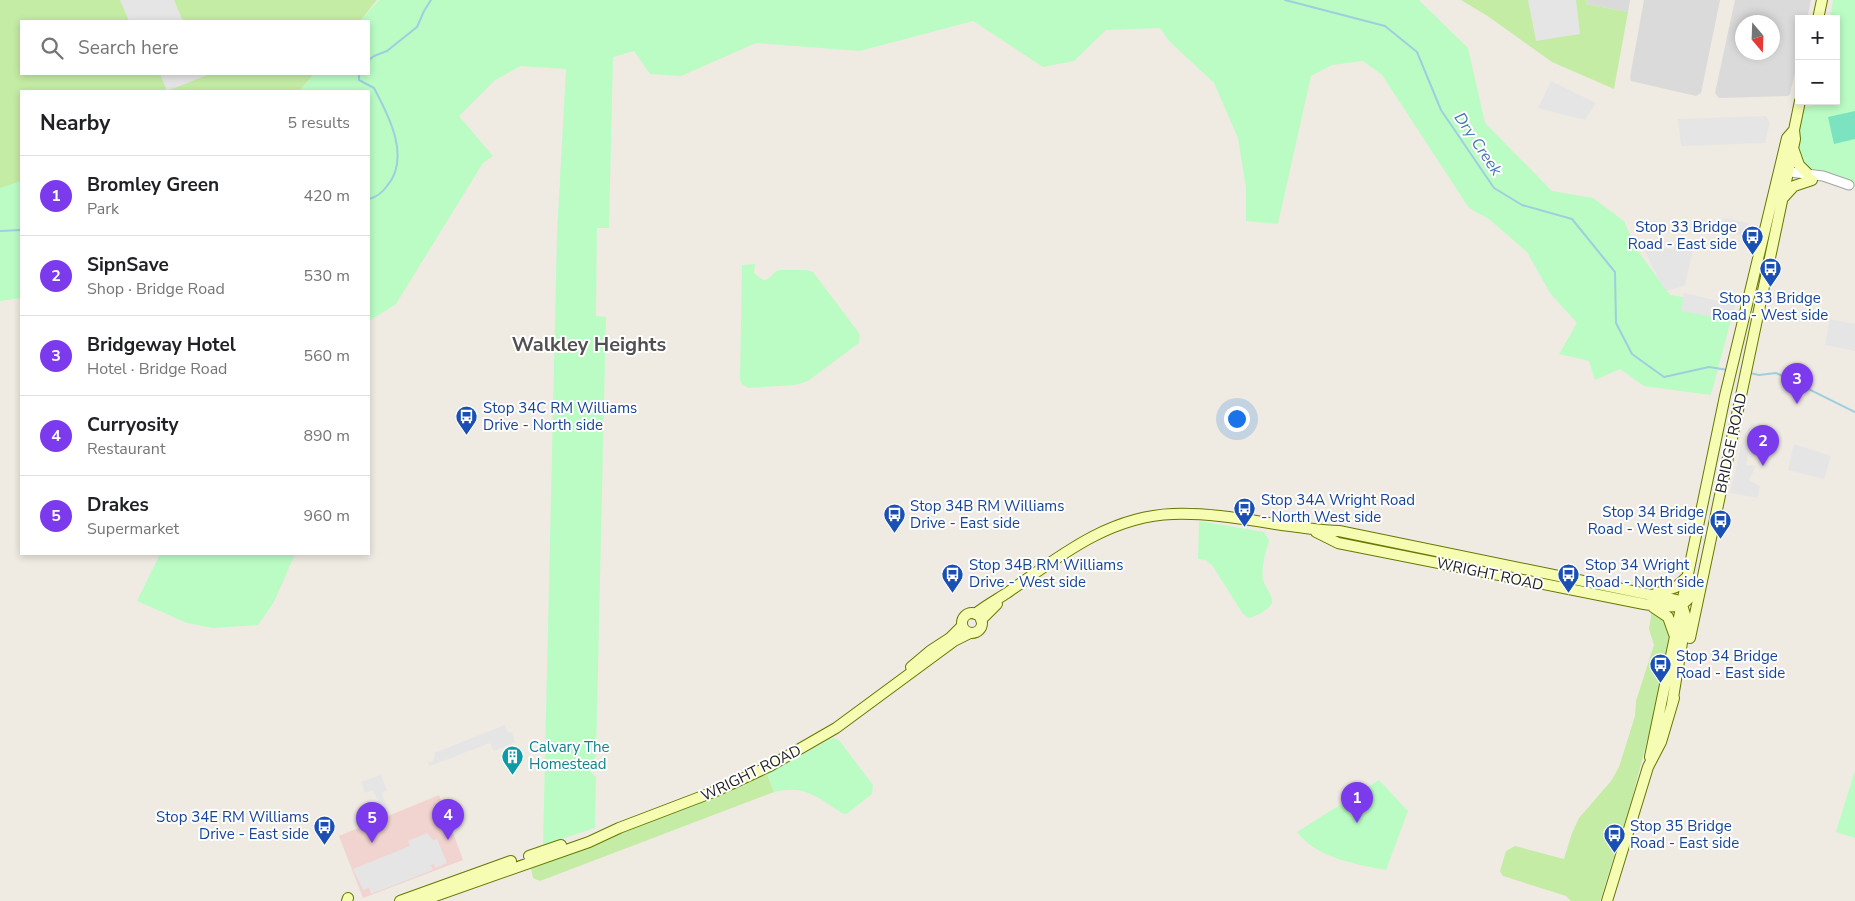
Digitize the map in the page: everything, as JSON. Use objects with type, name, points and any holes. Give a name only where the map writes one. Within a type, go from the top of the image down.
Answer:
[{"type":"main road","points":[[1819,15],[1822,0]]},
{"type":"main road","points":[[1784,172],[1795,139],[1794,130],[1799,105]]},
{"type":"main road","points":[[1784,172],[1787,138],[1794,130]]},
{"type":"main road","points":[[1783,199],[1794,186],[1810,176],[1799,165],[1793,147]]},
{"type":"main road","name":"BRIDGE ROAD","points":[[1607,901],[1648,768],[1660,742],[1685,661],[1783,199],[1784,172]]},
{"type":"main road","name":"BRIDGE ROAD","points":[[1648,768],[1652,740],[1738,339],[1784,172]]},
{"type":"main road","points":[[1747,301],[1760,304]]},
{"type":"main road","points":[[1738,339],[1752,342]]},
{"type":"main road","points":[[1702,504],[1718,506]]},
{"type":"main road","name":"WRIGHT ROAD","points":[[978,617],[1029,586],[1080,548],[1085,542],[1104,531],[1148,516],[1172,514],[1237,519],[1311,530],[1339,531],[1674,607],[1682,605]]},
{"type":"main road","points":[[1672,704],[1686,624],[1682,605],[1692,595],[1699,570],[1707,557]]},
{"type":"main road","points":[[1675,637],[1672,623],[1668,617],[1649,600],[1680,585],[1688,576]]},
{"type":"main road","points":[[969,614],[978,617],[982,625],[978,630],[966,629],[962,622],[965,616],[969,614]]},
{"type":"main road","name":"WRIGHT ROAD","points":[[422,901],[589,842],[716,791],[776,763],[836,728],[889,688],[926,653],[966,629]]},
{"type":"main road","name":"WRIGHT ROAD","points":[[400,901],[487,868],[587,837],[600,836]]},
{"type":"street","points":[[1784,172],[1794,176],[1810,176],[1852,186]]},
{"type":"shaded area","points":[[120,0],[174,0],[183,20],[129,20]]},
{"type":"shaded area","points":[[1528,0],[1576,0],[1580,34],[1536,41]]},
{"type":"shaded area","points":[[1587,0],[1630,0],[1628,12],[1586,4]]},
{"type":"shaded area","points":[[1644,0],[1720,0],[1701,93],[1696,96],[1631,81],[1630,77]]},
{"type":"shaded area","points":[[1735,0],[1811,0],[1808,15],[1795,15],[1795,73],[1790,94],[1788,96],[1719,98],[1715,93]]},
{"type":"shaded area","points":[[160,75],[207,75],[170,90],[167,90]]},
{"type":"shaded area","points":[[1551,81],[1596,103],[1585,120],[1538,108]]},
{"type":"shaded area","points":[[1766,116],[1770,123],[1765,143],[1681,146],[1678,119]]},
{"type":"shaded area","points":[[1724,218],[1748,223],[1745,237],[1722,231]]},
{"type":"shaded area","points":[[1676,242],[1694,245],[1685,285],[1667,291],[1660,282],[1644,249],[1652,246],[1674,250]]},
{"type":"shaded area","points":[[1684,293],[1735,305],[1731,320],[1681,311]]},
{"type":"shaded area","points":[[1830,319],[1855,324],[1855,351],[1825,345]]},
{"type":"shaded area","points":[[1751,423],[1779,438],[1776,454],[1749,449],[1746,465],[1756,466],[1749,480],[1760,486],[1758,498],[1730,493],[1743,438]]},
{"type":"shaded area","points":[[1794,444],[1831,456],[1824,479],[1788,470]]},
{"type":"shaded area","points":[[505,725],[507,731],[512,733],[515,742],[494,751],[490,743],[430,766],[428,763],[433,761],[434,753]]},
{"type":"shaded area","points":[[381,775],[387,790],[382,793],[388,809],[377,814],[372,803],[378,801],[373,790],[365,793],[361,782]]},
{"type":"shaded area","points":[[439,795],[463,860],[363,898],[339,836]]},
{"type":"shaded area","points":[[427,833],[433,840],[437,839],[447,863],[435,868],[434,864],[431,865],[433,870],[371,894],[369,888],[363,890],[353,869],[410,846],[408,841]]},
{"type":"green space","points":[[0,0],[377,0],[361,20],[20,20],[20,75],[313,75],[300,90],[20,90],[20,188],[0,194]]},
{"type":"green space","points":[[379,0],[1419,0],[1468,48],[1485,123],[1552,191],[1593,198],[1624,221],[1636,248],[1670,295],[1735,305],[1711,395],[1644,386],[1620,369],[1595,380],[1589,361],[1559,354],[1577,323],[1550,293],[1527,252],[1489,219],[1469,208],[1382,75],[1363,61],[1332,65],[1311,76],[1278,224],[1246,221],[1246,188],[1238,138],[1214,83],[1169,41],[1160,28],[1106,30],[1074,61],[1043,67],[973,21],[860,51],[756,43],[681,76],[650,74],[634,51],[613,57],[609,228],[597,228],[596,316],[606,317],[596,757],[591,761],[589,768],[592,774],[596,776],[595,828],[543,845],[557,233],[566,69],[520,66],[494,81],[459,116],[493,156],[483,163],[396,304],[370,320],[370,90],[300,90],[313,75],[370,75],[370,20],[361,20]]},
{"type":"green space","points":[[1461,0],[1587,0],[1586,4],[1628,12],[1614,89],[1552,62],[1489,17]]},
{"type":"green space","points":[[1833,0],[1855,0],[1855,186],[1807,173],[1795,139],[1797,108],[1812,105],[1840,105],[1840,15],[1831,15]]},
{"type":"green space","points":[[1855,111],[1855,139],[1834,144],[1828,117]]},
{"type":"green space","points":[[20,181],[20,298],[0,301],[0,188]]},
{"type":"green space","points":[[755,264],[754,273],[763,280],[768,279],[779,270],[806,270],[813,272],[859,333],[859,343],[808,381],[795,385],[748,388],[742,384],[740,380],[742,265]]},
{"type":"green space","points":[[1199,521],[1264,532],[1269,540],[1263,565],[1263,580],[1272,600],[1271,605],[1265,610],[1249,618],[1243,614],[1212,565],[1205,560],[1198,559]]},
{"type":"green space","points":[[160,555],[295,555],[274,602],[258,625],[213,628],[187,623],[137,601]]},
{"type":"green space","points":[[1652,610],[1663,615],[1670,637],[1651,726],[1631,802],[1600,901],[1571,901],[1566,896],[1503,876],[1500,871],[1506,851],[1515,846],[1564,859],[1579,818],[1611,781],[1619,767],[1635,716],[1636,701],[1654,645],[1649,629]]},
{"type":"green space","points":[[832,738],[839,740],[873,785],[872,794],[848,813],[844,814],[804,791],[785,790],[774,792],[767,774]]},
{"type":"green space","points":[[1855,770],[1855,838],[1836,832]]},
{"type":"green space","points":[[767,774],[774,792],[540,881],[533,878],[531,868],[535,864],[687,808]]},
{"type":"green space","points":[[1379,780],[1408,811],[1386,870],[1337,859],[1325,854],[1305,841],[1297,832]]},
{"type":"waterway","name":"Dry Creek","points":[[370,59],[387,51],[417,27],[431,0]]},
{"type":"waterway","name":"Dry Creek","points":[[1285,0],[1385,26],[1417,52],[1441,110],[1494,188],[1522,205],[1572,219],[1615,272],[1616,323],[1632,354],[1664,377],[1709,367],[1728,370]]},
{"type":"waterway","name":"Dry Creek","points":[[359,75],[359,80],[374,88],[380,99],[391,124],[397,150],[397,163],[394,175],[381,193],[370,199]]},
{"type":"waterway","name":"Dry Creek","points":[[0,231],[20,230]]},
{"type":"waterway","name":"Dry Creek","points":[[1750,373],[1759,375],[1776,373],[1855,412]]},
{"type":"place","name":"Stop 33 Bridge Road - East side","points":[[1753,255]]},
{"type":"place","name":"Stop 33 Bridge Road - West side","points":[[1770,288]]},
{"type":"place","name":"Bridgeway Hotel","points":[[1797,404]]},
{"type":"place","name":"Stop 34C RM Williams Drive - North side","points":[[467,436]]},
{"type":"place","name":"SipnSave","points":[[1763,466]]},
{"type":"place","name":"Stop 34A Wright Road - North West side","points":[[1245,528]]},
{"type":"place","name":"Stop 34B RM Williams Drive - East side","points":[[894,534]]},
{"type":"place","name":"Stop 34 Bridge Road - West side","points":[[1720,540]]},
{"type":"place","name":"Stop 34B RM Williams Drive - West side","points":[[953,593]]},
{"type":"place","name":"Stop 34 Wright Road - North side","points":[[1569,593]]},
{"type":"place","name":"Stop 34 Bridge Road - East side","points":[[1660,684]]},
{"type":"place","name":"Calvary The Homestead","points":[[513,775]]},
{"type":"place","name":"Bromley Green","points":[[1357,823]]},
{"type":"place","name":"Curryosity","points":[[448,840]]},
{"type":"place","name":"Drakes","points":[[372,843]]},
{"type":"place","name":"Stop 34E RM Williams Drive - East side","points":[[325,845]]},
{"type":"place","name":"Stop 35 Bridge Road - East side","points":[[1614,854]]},
{"type":"district","name":"Walkley Heights","points":[[589,344]]}]
